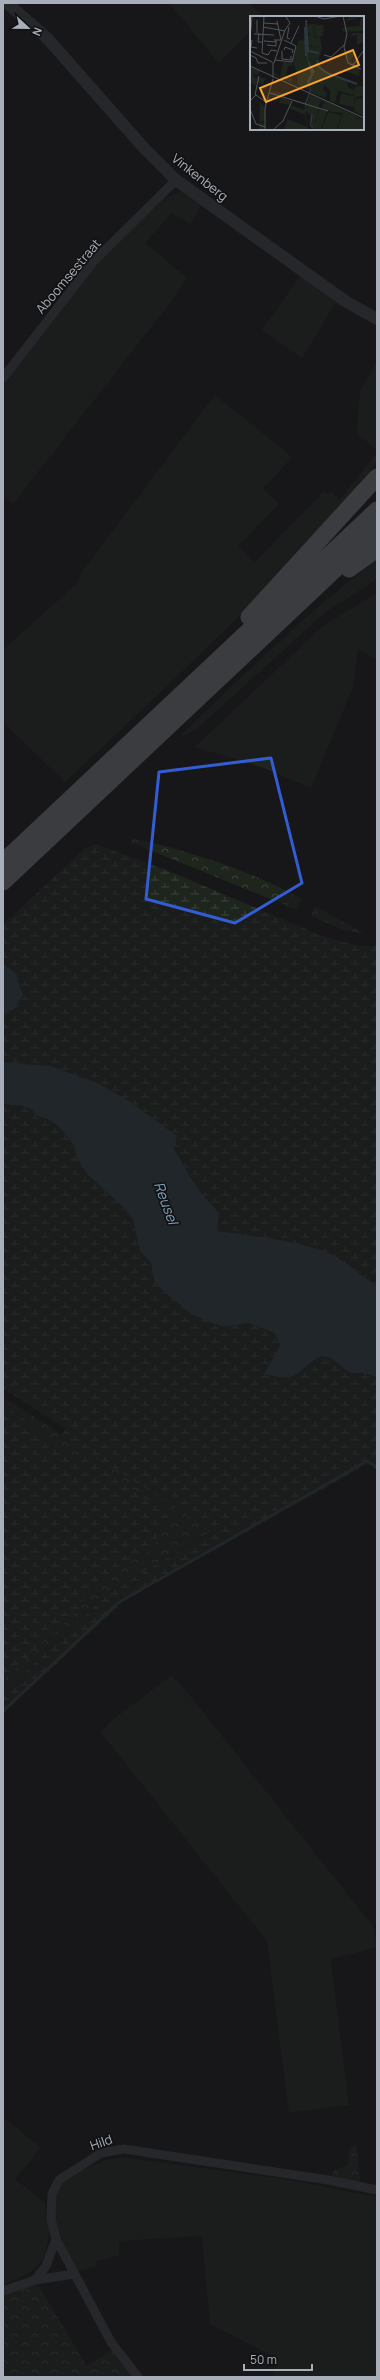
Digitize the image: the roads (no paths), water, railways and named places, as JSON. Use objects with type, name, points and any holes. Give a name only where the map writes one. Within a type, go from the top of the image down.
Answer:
[{"type":"highway","points":[[180,695],[377,477]]},
{"type":"highway","points":[[3,862],[377,510]]},
{"type":"highway","points":[[3,882],[377,530]]},
{"type":"highway","points":[[293,609],[377,549]]},
{"type":"street","name":"Vinkenberg","points":[[14,5],[47,38],[144,148],[176,180],[345,301],[377,319]]},
{"type":"street","name":"Aboomsestraat","points":[[3,378],[94,261],[176,180]]},
{"type":"street","name":"Hild","points":[[138,2377],[111,2342],[56,2239],[51,2207],[52,2194],[59,2180],[101,2153],[113,2150],[135,2149],[328,2180],[377,2190]]},
{"type":"street","points":[[35,2280],[46,2266],[56,2239]]},
{"type":"street","points":[[3,2291],[35,2280],[74,2274]]},
{"type":"water","points":[[3,964],[15,972],[23,995],[14,1009],[3,1014]]},
{"type":"water","name":"Reusel","points":[[3,1062],[50,1066],[97,1083],[129,1101],[177,1136],[174,1149],[197,1188],[219,1213],[217,1231],[286,1241],[326,1252],[333,1255],[377,1285],[377,1377],[361,1373],[350,1373],[331,1358],[321,1356],[312,1361],[292,1377],[285,1378],[264,1374],[280,1346],[275,1333],[249,1323],[225,1327],[206,1321],[190,1313],[161,1289],[154,1280],[151,1263],[140,1251],[133,1220],[122,1206],[87,1174],[76,1156],[74,1145],[60,1128],[50,1120],[36,1115],[32,1110],[24,1106],[3,1104]]},
{"type":"waterway","points":[[3,1711],[118,1603],[367,1461],[377,1467]]}]
